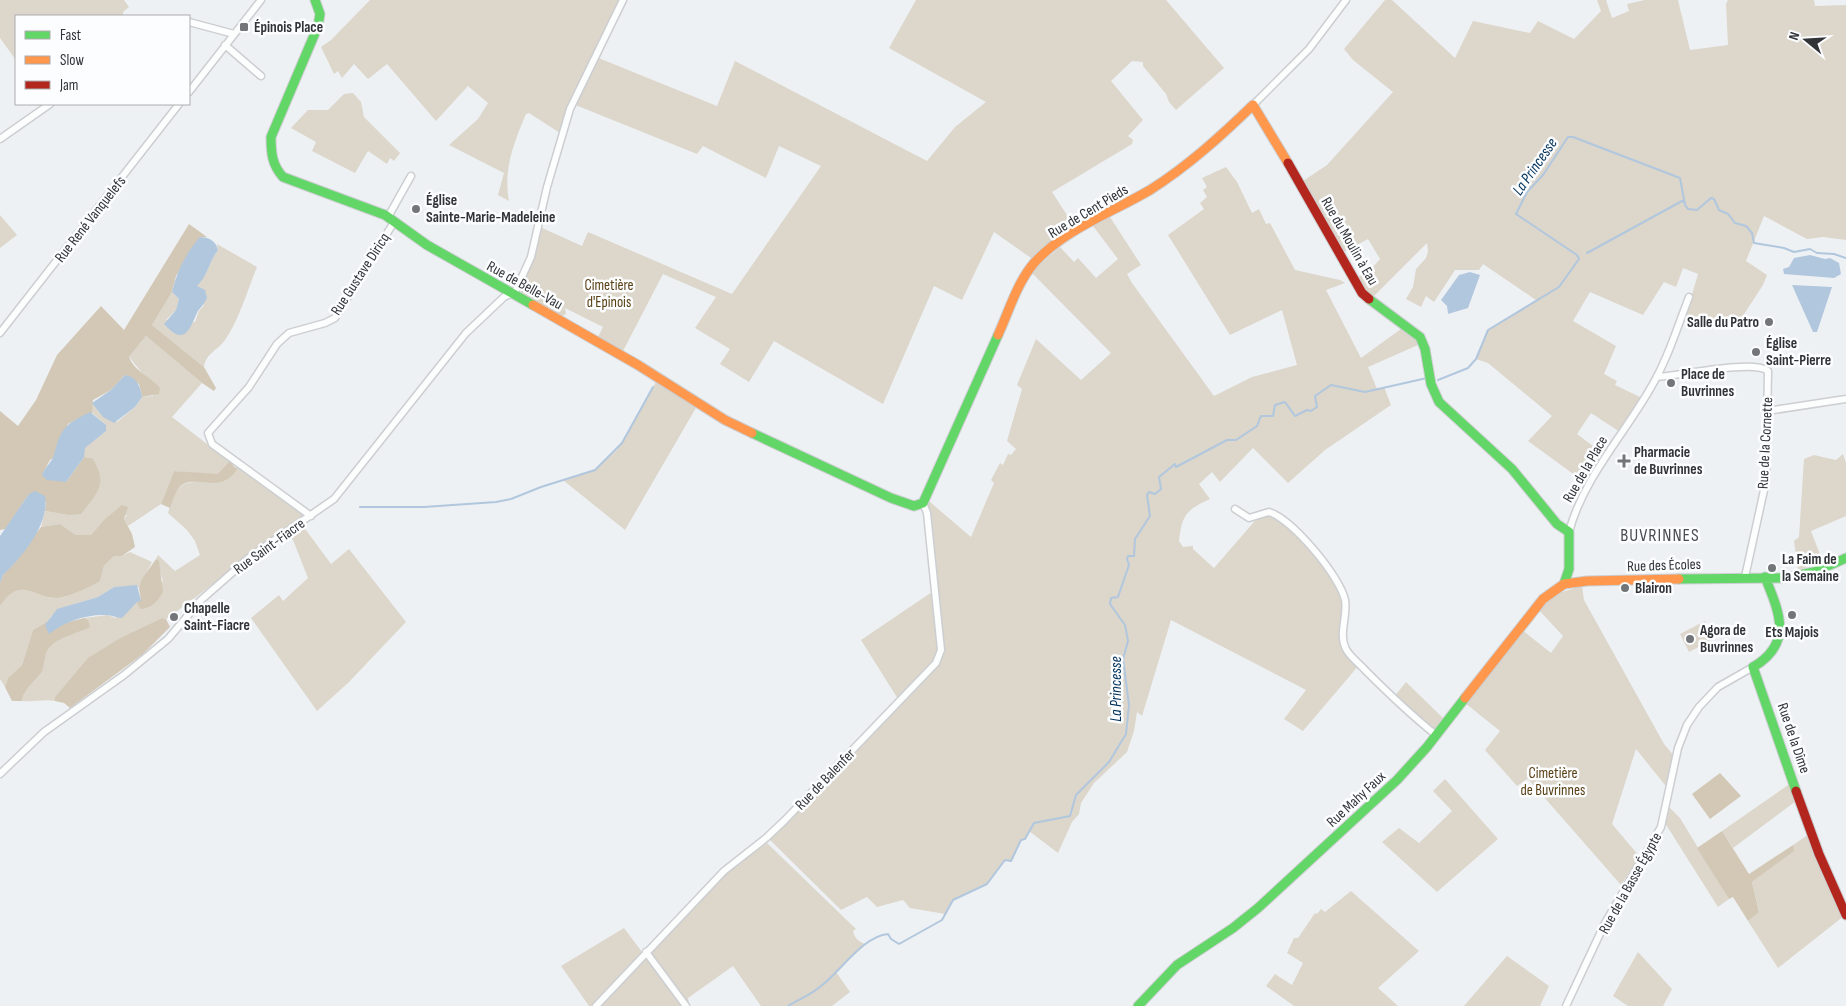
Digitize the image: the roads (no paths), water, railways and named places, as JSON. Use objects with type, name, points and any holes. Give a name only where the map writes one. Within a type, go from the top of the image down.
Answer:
[{"type":"street","points":[[190,91],[261,0]]},
{"type":"street","name":"Rue de Belle-Vau","points":[[315,0],[320,14],[318,26],[272,130],[270,146],[273,162],[279,174],[288,180],[391,220],[427,246],[638,365],[725,420],[891,498],[914,506],[923,503]]},
{"type":"street","name":"Rue Saint-Fiacre","points":[[0,774],[44,732],[124,675],[168,639],[200,600],[250,557],[280,534],[311,516],[345,489],[456,345],[479,320],[518,288],[531,257],[546,187],[570,110],[623,0]]},
{"type":"street","name":"Rue de Cent Pieds","points":[[923,503],[1022,281],[1030,268],[1061,241],[1165,180],[1206,148],[1253,105],[1309,49],[1346,0]]},
{"type":"street","points":[[190,22],[234,34]]},
{"type":"street","points":[[225,45],[261,76]]},
{"type":"street","points":[[0,139],[49,105]]},
{"type":"street","name":"Rue René Vanquelefs","points":[[0,333],[178,105]]},
{"type":"street","name":"Rue du Moulin à Eau","points":[[1253,105],[1299,180],[1362,292],[1377,307],[1408,326],[1420,337],[1426,349],[1431,384],[1439,402],[1512,469],[1557,524],[1569,532]]},
{"type":"street","points":[[391,220],[411,176]]},
{"type":"street","name":"Rue Gustave Diricq","points":[[311,516],[212,444],[208,433],[249,387],[277,344],[290,334],[325,323],[334,318],[391,220]]},
{"type":"street","name":"Rue de la Place","points":[[1564,584],[1570,569],[1569,532],[1572,520],[1590,484],[1657,378],[1689,297]]},
{"type":"street","name":"Rue de la Cornette","points":[[1657,378],[1730,367],[1766,369],[1769,373],[1766,481],[1745,577]]},
{"type":"street","points":[[1767,411],[1846,399]]},
{"type":"street","name":"Rue de Balenfer","points":[[596,1006],[724,871],[766,838],[785,820],[936,663],[940,650],[927,513],[923,503]]},
{"type":"street","points":[[1235,509],[1249,518],[1270,512],[1282,518],[1291,526],[1322,562],[1340,587],[1345,603],[1343,636],[1348,653],[1398,703],[1436,735]]},
{"type":"street","name":"Rue des Écoles","points":[[1564,584],[1745,577],[1798,577],[1846,558]]},
{"type":"street","points":[[1753,667],[1768,655],[1782,628],[1780,614],[1765,578]]},
{"type":"street","name":"Rue Mahy Faux","points":[[1138,1006],[1177,965],[1233,928],[1258,908],[1397,780],[1436,735],[1534,609],[1551,592],[1564,584]]},
{"type":"street","name":"Rue de la Dîme","points":[[1753,667],[1779,736],[1806,822],[1846,915]]},
{"type":"street","name":"Rue de la Basse Égypte","points":[[1566,1006],[1605,924],[1661,828],[1678,748],[1687,725],[1699,707],[1718,687],[1753,667]]},
{"type":"street","points":[[646,952],[686,1006]]},
{"type":"water","points":[[200,237],[212,240],[218,250],[204,277],[197,286],[205,290],[207,298],[189,330],[182,335],[177,334],[164,324],[176,310],[179,299],[172,292],[179,270],[190,249]]},
{"type":"water","points":[[1810,255],[1825,259],[1830,258],[1839,263],[1841,274],[1834,278],[1784,274],[1783,269],[1789,267],[1794,258]]},
{"type":"water","points":[[1470,272],[1480,275],[1468,308],[1448,314],[1447,306],[1441,300],[1459,275]]},
{"type":"water","points":[[1792,285],[1832,287],[1817,332],[1813,332]]},
{"type":"water","points":[[125,375],[137,383],[142,397],[135,407],[114,423],[103,417],[92,403],[111,390]]},
{"type":"water","points":[[90,412],[106,425],[106,431],[85,448],[84,457],[66,482],[47,480],[42,475],[53,457],[65,428],[74,420]]},
{"type":"water","points":[[35,491],[45,496],[43,518],[39,529],[26,549],[3,575],[0,583],[0,536],[29,494]]},
{"type":"water","points":[[137,585],[141,601],[137,602],[122,618],[106,615],[83,617],[68,622],[49,634],[45,625],[57,609],[98,597],[114,587]]},
{"type":"waterway","name":"La Princesse","points":[[1438,380],[1468,368],[1476,359],[1488,330],[1559,287],[1579,259],[1577,255],[1516,214],[1527,192],[1543,175],[1568,137],[1573,137],[1680,178],[1685,205],[1688,209],[1697,210],[1711,198],[1714,199],[1719,210],[1728,214],[1735,223],[1746,226],[1752,233],[1754,243],[1784,248],[1794,252],[1810,249],[1817,253],[1834,254],[1846,258]]},
{"type":"waterway","points":[[1587,253],[1682,201],[1684,202]]},
{"type":"waterway","name":"La Princesse","points":[[788,1006],[817,989],[870,941],[888,934],[891,939],[899,944],[942,920],[953,900],[987,884],[1005,860],[1011,861],[1021,840],[1025,839],[1034,823],[1070,816],[1076,795],[1109,762],[1126,734],[1129,705],[1123,659],[1128,641],[1125,625],[1110,604],[1111,598],[1118,597],[1129,565],[1128,556],[1134,556],[1135,539],[1150,516],[1147,495],[1149,492],[1155,494],[1161,489],[1159,477],[1175,464],[1176,467],[1227,440],[1236,440],[1257,426],[1261,416],[1273,416],[1275,405],[1285,402],[1295,416],[1317,407],[1315,396],[1331,385],[1365,392],[1427,378]]},
{"type":"waterway","points":[[360,507],[424,507],[496,502],[511,499],[541,487],[595,470],[622,443],[653,387]]},
{"type":"place","name":"Épinois Place","points":[[244,27]]},
{"type":"place","name":"Église Sainte-Marie-Madeleine","points":[[416,209]]},
{"type":"place","name":"Salle du Patro","points":[[1769,322]]},
{"type":"place","name":"Église Saint-Pierre","points":[[1756,352]]},
{"type":"place","name":"Place de Buvrinnes","points":[[1671,383]]},
{"type":"place","name":"Pharmacie de Buvrinnes","points":[[1624,461]]},
{"type":"place","name":"La Faim de la Semaine","points":[[1772,568]]},
{"type":"place","name":"Blairon","points":[[1625,588]]},
{"type":"place","name":"Ets Majois","points":[[1792,615]]},
{"type":"place","name":"Chapelle Saint-Fiacre","points":[[174,617]]},
{"type":"place","name":"Agora de Buvrinnes","points":[[1690,639]]},
{"type":"district","name":"BUVRINNES","points":[[1660,535]]},
{"type":"park label","name":"Cimetière d'Epinois","points":[[609,294]]},
{"type":"park label","name":"Cimetière de Buvrinnes","points":[[1553,782]]}]
